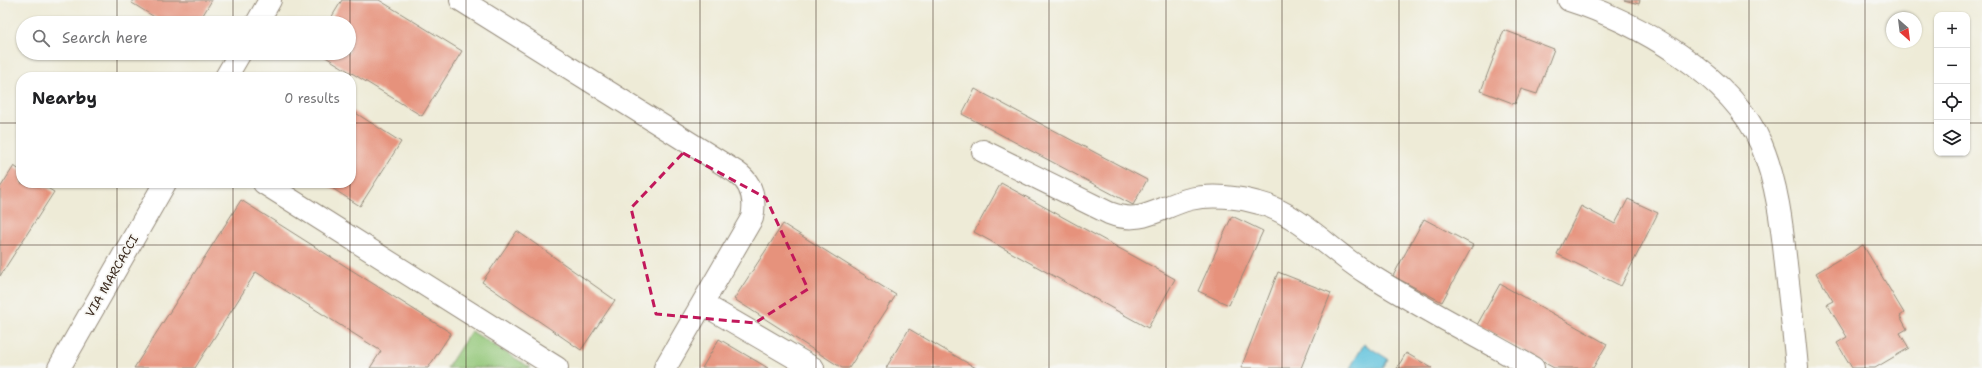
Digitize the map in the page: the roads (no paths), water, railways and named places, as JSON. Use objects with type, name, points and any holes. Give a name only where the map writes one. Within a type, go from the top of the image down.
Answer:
[{"type":"street","points":[[261,16],[270,0]]},
{"type":"street","points":[[461,0],[736,172],[746,180],[753,194],[754,202],[752,218],[665,368]]},
{"type":"street","points":[[1569,0],[1626,22],[1672,49],[1728,96],[1749,121],[1765,155],[1778,205],[1782,228],[1797,368]]},
{"type":"street","points":[[229,72],[236,60]]},
{"type":"street","points":[[984,151],[1110,213],[1126,218],[1146,216],[1167,206],[1191,199],[1241,199],[1270,207],[1296,221],[1344,259],[1383,284],[1533,368]]},
{"type":"street","name":"VIA MARCACCI","points":[[59,368],[162,188]]},
{"type":"street","points":[[272,188],[557,368]]},
{"type":"street","points":[[703,304],[813,368]]},
{"type":"water","points":[[1364,344],[1388,359],[1383,368],[1350,368]]}]
